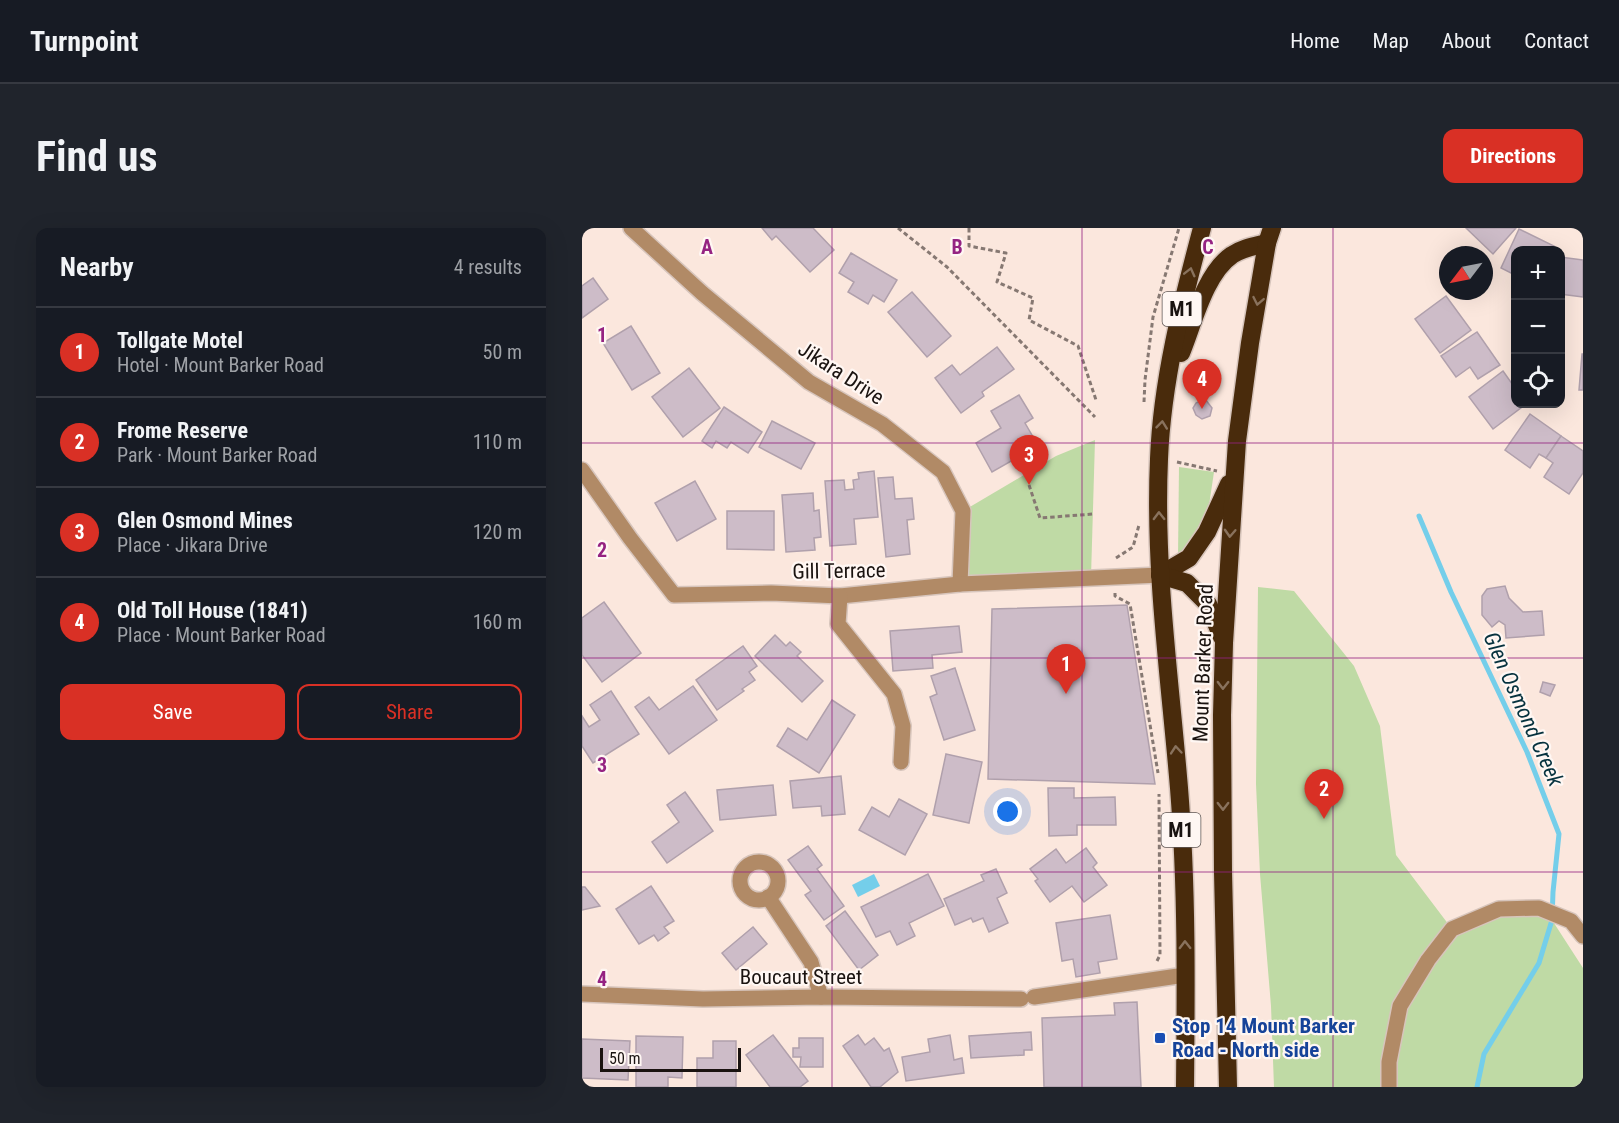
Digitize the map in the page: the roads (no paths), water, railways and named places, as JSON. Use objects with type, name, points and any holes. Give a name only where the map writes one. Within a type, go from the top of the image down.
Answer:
[{"type":"highway","name":"M1","points":[[1166,391],[1176,332],[1202,228]]},
{"type":"highway","points":[[1166,391],[1207,289],[1219,266],[1269,236]]},
{"type":"highway","name":"Mount Barker Road","points":[[1228,1087],[1223,872],[1224,643],[1234,475],[1250,343],[1269,236]]},
{"type":"highway","name":"Mount Barker Road","points":[[1166,391],[1159,458],[1160,575],[1179,792],[1185,975],[1185,1087]]},
{"type":"highway","points":[[1160,575],[1189,558],[1207,532],[1234,475]]},
{"type":"highway","points":[[1160,575],[1187,583],[1208,604],[1224,643]]},
{"type":"street","name":"Jikara Drive","points":[[631,228],[702,293],[809,382],[882,424],[943,472],[963,512],[960,584]]},
{"type":"street","name":"Gill Terrace","points":[[582,470],[674,595],[771,593],[840,596],[960,584],[1160,575]]},
{"type":"street","points":[[840,596],[838,624],[894,694],[903,726],[901,762]]},
{"type":"street","points":[[768,897],[811,962],[821,997]]},
{"type":"street","points":[[1389,1087],[1389,1062],[1400,1006],[1428,960],[1452,929],[1499,909],[1539,908],[1571,921],[1583,936]]},
{"type":"street","name":"Boucaut Street","points":[[582,994],[702,999],[1028,998],[1185,975]]},
{"type":"water","points":[[874,874],[880,886],[858,897],[852,885]]},
{"type":"waterway","name":"Glen Osmond Creek","points":[[1419,516],[1451,592],[1527,752],[1559,834],[1552,920],[1539,963],[1484,1054],[1477,1087]]},
{"type":"place","name":"Old Toll House (1841)","points":[[1202,409]]},
{"type":"place","name":"Glen Osmond Mines","points":[[1029,485]]},
{"type":"place","name":"Tollgate Motel","points":[[1066,694]]},
{"type":"place","name":"Frome Reserve","points":[[1324,819]]},
{"type":"place","name":"Stop 14 Mount Barker Road - North side","points":[[1160,1038]]}]
